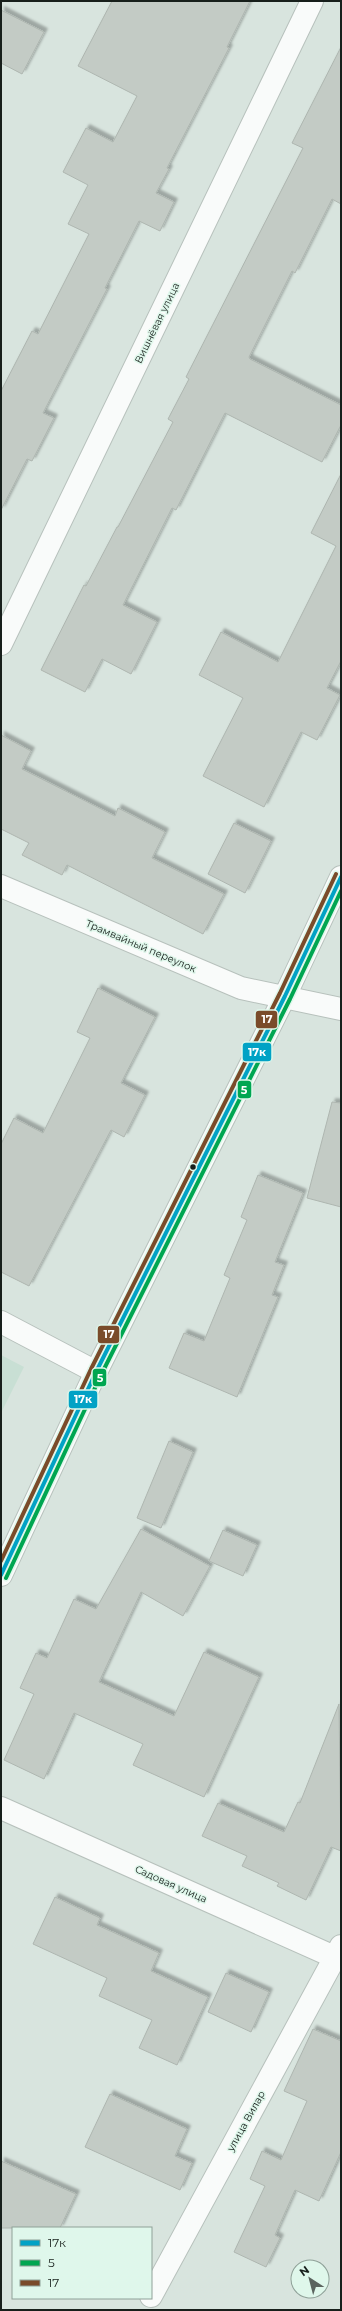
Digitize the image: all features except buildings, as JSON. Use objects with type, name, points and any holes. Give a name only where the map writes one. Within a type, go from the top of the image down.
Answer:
[{"type":"street","name":"Вишнёвая улица","points":[[1,644],[312,1]]},
{"type":"street","points":[[1,1575],[96,1372],[285,996],[341,876]]},
{"type":"street","name":"Трамвайный переулок","points":[[1,886],[240,988],[285,996],[341,1009]]},
{"type":"street","points":[[1,1322],[96,1372]]},
{"type":"street","name":"Садовая улица","points":[[1,1808],[339,1955]]},
{"type":"street","name":"улица Вилар","points":[[152,2293],[339,1955]]},
{"type":"street","name":"улица Вилар","points":[[143,2310],[149,2299]]},
{"type":"shaded area","points":[[1,1355],[24,1367],[1,1413]]},
{"type":"transit line","name":"17","points":[[1,1561],[91,1369],[280,993],[336,874]]},
{"type":"transit line","name":"17к","points":[[1,1575],[96,1372],[285,996],[341,877]]},
{"type":"transit line","name":"5","points":[[6,1578],[101,1375],[290,999],[341,891]]}]
